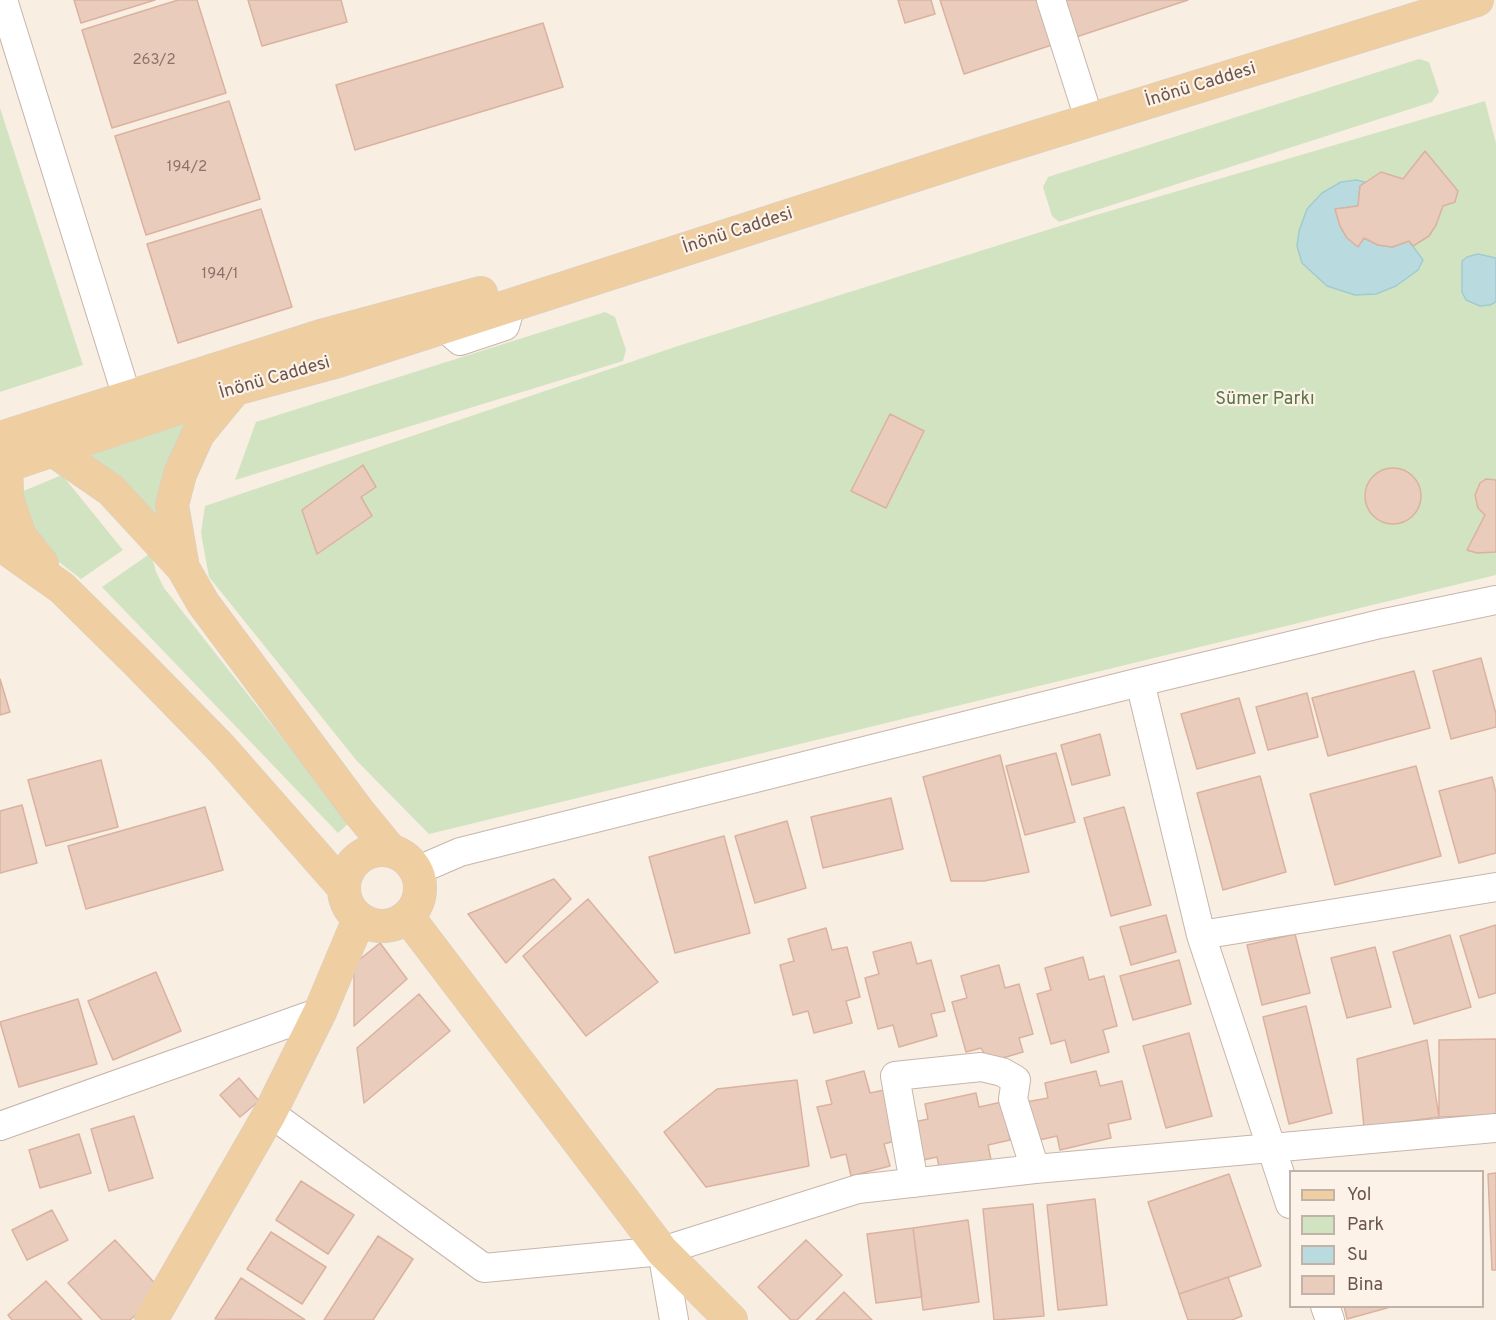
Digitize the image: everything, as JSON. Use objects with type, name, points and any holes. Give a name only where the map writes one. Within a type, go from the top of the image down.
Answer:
[{"type":"main road","name":"İnönü Caddesi","points":[[5,451],[127,397],[321,336],[586,263],[1084,103],[1419,0]]},
{"type":"main road","name":"İnönü Caddesi","points":[[5,451],[53,450],[235,389],[338,361],[976,156],[1478,0]]},
{"type":"main road","points":[[183,568],[172,505],[180,474],[198,434],[235,389]]},
{"type":"main road","points":[[53,450],[111,490],[183,568],[203,603],[358,811],[391,851]]},
{"type":"main road","points":[[5,451],[7,499],[20,536],[59,586],[221,748],[344,888]]},
{"type":"main road","points":[[0,544],[59,586]]},
{"type":"main road","points":[[374,851],[391,851],[406,858],[416,871],[420,887],[417,903],[408,917],[392,925],[375,926],[359,919],[348,905],[344,888],[348,872],[359,858],[374,851]]},
{"type":"main road","points":[[408,917],[662,1251],[731,1320]]},
{"type":"main road","points":[[151,1320],[270,1113],[320,1012],[359,919]]},
{"type":"street","points":[[3,0],[127,397]]},
{"type":"street","points":[[1051,0],[1084,103]]},
{"type":"street","points":[[416,871],[460,852],[1140,682],[1380,624],[1496,600]]},
{"type":"street","points":[[1140,682],[1201,935],[1289,1201]]},
{"type":"street","points":[[1201,935],[1496,887]]},
{"type":"street","points":[[0,1126],[320,1012]]},
{"type":"street","points":[[915,1183],[896,1076],[981,1067],[1002,1071],[1017,1080],[1013,1099],[1035,1169]]},
{"type":"street","points":[[270,1113],[484,1268],[662,1251],[858,1189],[1035,1169],[1496,1128]]},
{"type":"street","points":[[662,1251],[674,1320]]},
{"type":"green space","points":[[1419,59],[1429,62],[1439,92],[1432,102],[1059,222],[1052,216],[1043,187],[1048,177]]},
{"type":"green space","name":"Sümer Parkı","points":[[1485,101],[1496,143],[1496,575],[429,834],[357,761],[209,577],[201,533],[205,506],[681,345],[1079,220]]},
{"type":"green space","points":[[0,108],[83,365],[0,392]]},
{"type":"green space","points":[[605,312],[615,317],[626,350],[623,361],[235,480],[256,422]]},
{"type":"green space","points":[[191,416],[154,520],[81,454]]},
{"type":"green space","points":[[62,475],[123,550],[81,579],[41,548],[21,492]]},
{"type":"green space","points":[[151,553],[156,572],[164,588],[349,823],[338,833],[102,587]]},
{"type":"water","points":[[1356,180],[1365,182],[1360,186],[1358,206],[1335,209],[1340,226],[1347,238],[1358,246],[1364,238],[1378,245],[1392,247],[1409,241],[1423,260],[1418,270],[1396,286],[1376,294],[1355,295],[1327,286],[1302,263],[1297,246],[1299,231],[1307,209],[1322,193],[1341,182]]},
{"type":"water","points":[[1478,254],[1496,258],[1496,302],[1490,305],[1480,306],[1466,300],[1462,292],[1462,261]]},
{"type":"building","points":[[74,0],[155,0],[81,23]]},
{"type":"building","points":[[178,0],[197,0],[226,93],[112,128],[82,30]]},
{"type":"building","points":[[248,0],[341,0],[347,22],[262,46]]},
{"type":"building","points":[[898,0],[931,0],[935,14],[905,23]]},
{"type":"building","points":[[940,0],[1188,0],[964,74]]},
{"type":"building","points":[[543,23],[563,87],[355,150],[336,85]]},
{"type":"building","points":[[229,101],[260,199],[146,235],[115,136]]},
{"type":"building","points":[[1425,151],[1458,191],[1455,202],[1443,206],[1429,236],[1413,246],[1409,241],[1392,247],[1378,245],[1364,238],[1358,247],[1347,238],[1340,226],[1335,209],[1358,206],[1360,186],[1381,172],[1403,179]]},
{"type":"building","points":[[261,209],[292,307],[178,343],[147,244]]},
{"type":"building","points":[[890,414],[924,431],[886,508],[851,491]]},
{"type":"building","points":[[363,465],[376,487],[361,497],[372,516],[317,554],[302,510]]},
{"type":"building","points":[[1393,468],[1404,470],[1413,476],[1419,485],[1421,496],[1419,507],[1413,516],[1404,522],[1393,524],[1382,522],[1373,516],[1367,507],[1365,496],[1367,485],[1373,476],[1382,470]]},
{"type":"building","points":[[1486,479],[1496,480],[1496,552],[1477,553],[1467,550],[1485,515],[1478,508],[1475,495],[1480,483]]},
{"type":"building","points":[[1481,658],[1496,714],[1496,727],[1451,739],[1433,671]]},
{"type":"building","points":[[1414,671],[1430,728],[1328,756],[1312,698]]},
{"type":"building","points":[[0,679],[10,712],[0,715]]},
{"type":"building","points":[[1307,693],[1318,737],[1268,750],[1256,707]]},
{"type":"building","points":[[1239,698],[1255,753],[1197,769],[1181,714]]},
{"type":"building","points":[[1100,734],[1110,775],[1072,785],[1061,745]]},
{"type":"building","points":[[1056,753],[1075,822],[1025,835],[1006,766]]},
{"type":"building","points":[[1000,755],[1029,872],[984,881],[951,881],[923,777]]},
{"type":"building","points":[[101,760],[118,827],[46,846],[28,780]]},
{"type":"building","points":[[1416,766],[1441,856],[1335,885],[1310,794]]},
{"type":"building","points":[[1260,776],[1286,872],[1223,890],[1197,793]]},
{"type":"building","points":[[1492,777],[1496,793],[1496,853],[1459,863],[1439,791]]},
{"type":"building","points":[[891,798],[903,849],[823,868],[811,817]]},
{"type":"building","points":[[22,805],[37,863],[0,873],[0,811]]},
{"type":"building","points":[[205,807],[223,870],[86,909],[68,846]]},
{"type":"building","points":[[1124,807],[1151,905],[1111,916],[1084,818]]},
{"type":"building","points":[[787,821],[806,888],[755,903],[735,836]]},
{"type":"building","points":[[724,836],[750,933],[675,953],[649,857]]},
{"type":"building","points":[[554,879],[571,899],[506,963],[468,914]]},
{"type":"building","points":[[588,899],[658,982],[586,1036],[523,956]]},
{"type":"building","points":[[1166,915],[1176,952],[1131,965],[1120,927]]},
{"type":"building","points":[[1496,925],[1496,993],[1479,998],[1460,936]]},
{"type":"building","points":[[826,928],[832,950],[847,947],[860,997],[846,1001],[852,1023],[814,1033],[808,1011],[793,1015],[780,965],[794,961],[788,939]]},
{"type":"building","points":[[1295,934],[1310,993],[1262,1005],[1247,945]]},
{"type":"building","points":[[1450,935],[1471,1007],[1414,1024],[1393,952]]},
{"type":"building","points":[[911,942],[917,964],[931,960],[945,1011],[931,1014],[937,1036],[899,1047],[893,1025],[878,1029],[865,978],[879,974],[873,952]]},
{"type":"building","points":[[380,943],[407,979],[354,1026],[354,964]]},
{"type":"building","points":[[1375,947],[1391,1007],[1347,1018],[1331,958]]},
{"type":"building","points":[[1083,957],[1089,980],[1104,976],[1117,1026],[1103,1030],[1109,1052],[1071,1063],[1065,1040],[1051,1044],[1037,994],[1051,990],[1045,968]]},
{"type":"building","points":[[1179,960],[1191,1004],[1133,1020],[1120,976]]},
{"type":"building","points":[[999,965],[1005,988],[1019,984],[1033,1034],[1019,1038],[1023,1052],[989,1062],[981,1048],[966,1052],[952,1002],[967,998],[961,976]]},
{"type":"building","points":[[156,972],[181,1031],[113,1060],[88,1001]]},
{"type":"building","points":[[419,994],[450,1031],[364,1103],[357,1048]]},
{"type":"building","points":[[78,999],[97,1064],[19,1087],[0,1022]]},
{"type":"building","points":[[1306,1006],[1332,1113],[1289,1124],[1263,1017]]},
{"type":"building","points":[[1189,1033],[1212,1116],[1166,1128],[1143,1046]]},
{"type":"building","points":[[1496,1039],[1496,1115],[1439,1117],[1439,1040]]},
{"type":"building","points":[[1427,1040],[1439,1117],[1364,1127],[1357,1059]]},
{"type":"building","points":[[864,1071],[870,1093],[884,1090],[898,1140],[884,1144],[890,1166],[851,1176],[846,1154],[831,1158],[817,1107],[832,1104],[826,1081]]},
{"type":"building","points":[[1096,1071],[1100,1086],[1122,1081],[1131,1119],[1108,1124],[1111,1138],[1060,1150],[1057,1136],[1035,1141],[1026,1102],[1048,1098],[1045,1083]]},
{"type":"building","points":[[239,1078],[259,1101],[240,1117],[220,1095]]},
{"type":"building","points":[[797,1080],[809,1166],[706,1187],[664,1132],[717,1089]]},
{"type":"building","points":[[976,1093],[979,1107],[1002,1102],[1010,1140],[988,1145],[991,1160],[940,1171],[937,1157],[914,1162],[906,1124],[928,1119],[925,1104]]},
{"type":"building","points":[[134,1116],[153,1178],[109,1191],[91,1129]]},
{"type":"building","points":[[79,1134],[91,1173],[40,1188],[29,1150]]},
{"type":"building","points":[[1496,1173],[1496,1270],[1492,1270],[1488,1174]]},
{"type":"building","points":[[1229,1174],[1261,1266],[1179,1294],[1148,1202]]},
{"type":"building","points":[[301,1181],[354,1215],[328,1254],[276,1220]]},
{"type":"building","points":[[1095,1199],[1107,1305],[1058,1310],[1047,1205]]},
{"type":"building","points":[[1033,1204],[1044,1316],[994,1320],[983,1209]]},
{"type":"building","points":[[52,1210],[68,1240],[27,1260],[12,1230]]},
{"type":"building","points":[[968,1220],[979,1302],[923,1310],[913,1228]]},
{"type":"building","points":[[913,1228],[922,1297],[876,1303],[867,1234]]},
{"type":"building","points":[[271,1232],[326,1267],[302,1304],[247,1269]]},
{"type":"building","points":[[378,1236],[413,1259],[373,1320],[324,1320]]},
{"type":"building","points":[[115,1240],[162,1291],[130,1320],[102,1320],[68,1283]]},
{"type":"building","points":[[806,1240],[842,1275],[797,1320],[791,1320],[758,1287]]},
{"type":"building","points":[[1228,1277],[1242,1316],[1232,1320],[1188,1320],[1179,1294]]},
{"type":"building","points":[[241,1278],[305,1320],[215,1319]]},
{"type":"building","points":[[46,1281],[82,1320],[12,1320],[8,1315]]},
{"type":"building","points":[[844,1292],[872,1320],[816,1320]]},
{"type":"building","points":[[1344,1308],[1387,1308],[1347,1319]]}]
